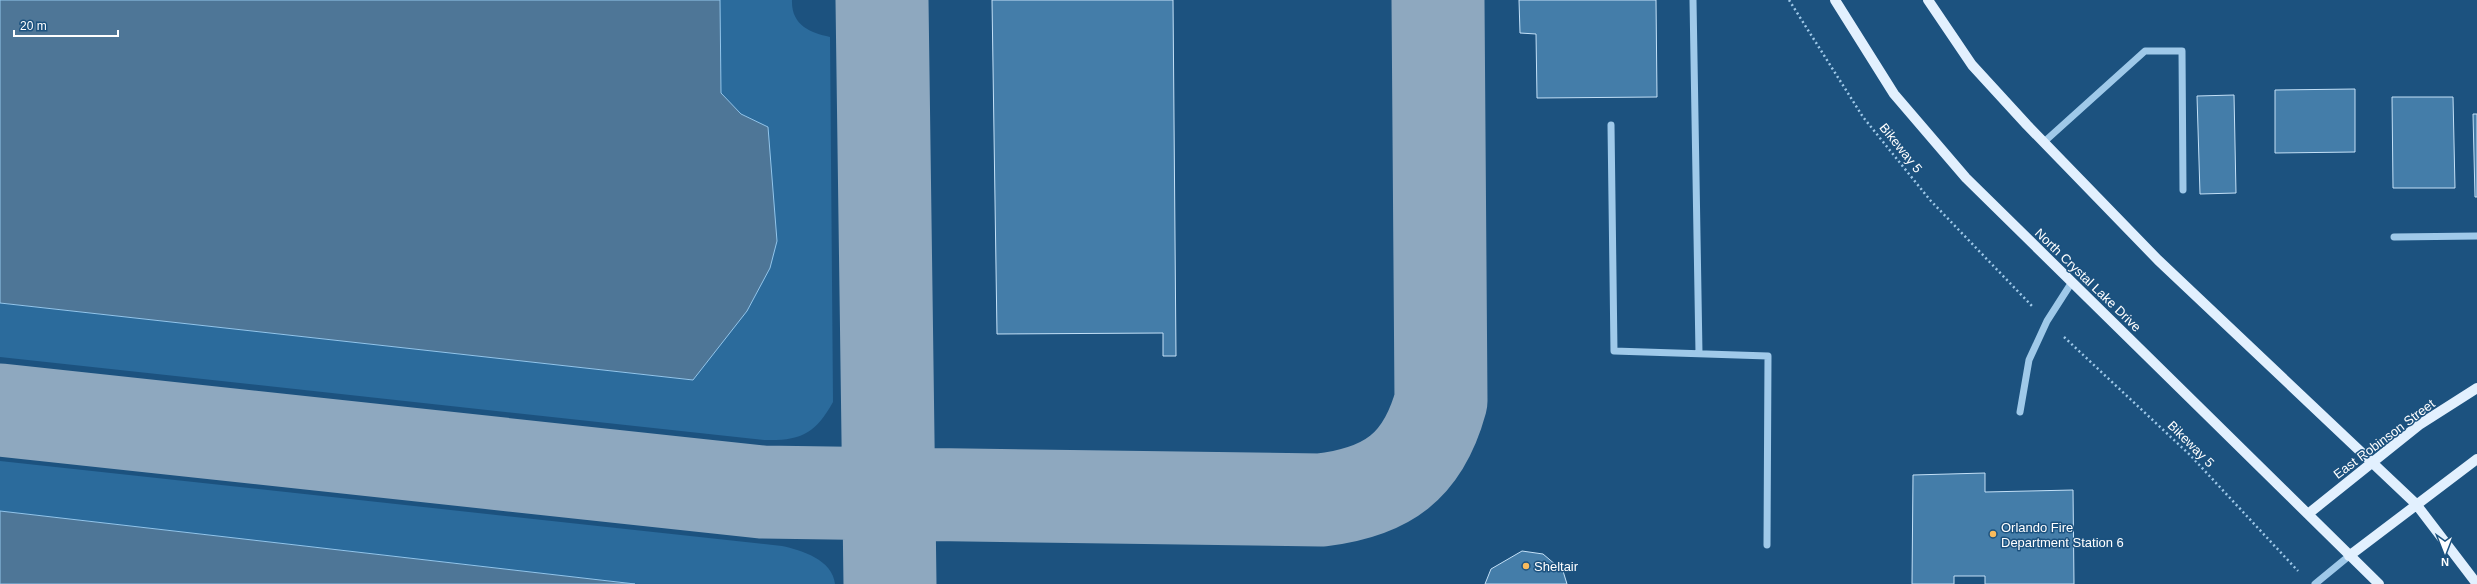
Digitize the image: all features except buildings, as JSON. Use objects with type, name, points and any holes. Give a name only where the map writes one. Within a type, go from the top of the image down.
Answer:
[{"type":"main road","name":"North Crystal Lake Drive","points":[[1835,0],[1894,94],[1966,178],[2379,584]]},
{"type":"main road","points":[[1928,0],[1972,65],[2044,142],[2158,260],[2416,504],[2477,584]]},
{"type":"main road","name":"East Robinson Street","points":[[2308,514],[2419,425],[2477,388]]},
{"type":"main road","points":[[2349,556],[2477,459]]},
{"type":"street","points":[[1693,0],[1698,353]]},
{"type":"street","points":[[2044,142],[2145,51],[2182,51],[2183,190]]},
{"type":"street","points":[[1611,125],[1614,351],[1768,356],[1767,545]]},
{"type":"street","points":[[2394,237],[2477,236]]},
{"type":"street","points":[[2020,412],[2029,360],[2047,321],[2072,282]]},
{"type":"street","points":[[2315,584],[2349,556]]},
{"type":"path","name":"Bikeway 5","points":[[1789,0],[1863,117],[1930,200],[2019,292]]},
{"type":"path","name":"Bikeway 5","points":[[2080,352],[2190,455],[2284,555]]},
{"type":"shaded area","points":[[0,0],[720,0],[721,93],[741,114],[768,127],[777,241],[770,268],[747,311],[693,380],[0,303]]},
{"type":"shaded area","points":[[720,0],[792,0],[793,9],[798,22],[815,33],[830,37],[833,402],[820,422],[806,433],[788,439],[764,440],[0,357],[0,303],[693,380],[768,127],[741,114],[721,93]]},
{"type":"shaded area","points":[[0,461],[782,546],[807,553],[822,562],[829,568],[835,584],[635,584],[0,511]]},
{"type":"shaded area","points":[[0,511],[635,584],[0,584]]},
{"type":"taxiway","points":[[882,0],[890,584]]},
{"type":"taxiway","points":[[0,410],[762,492],[1321,500],[1344,496],[1383,483],[1399,472],[1413,459],[1424,443],[1433,424],[1441,401],[1438,0]]},
{"type":"place","name":"Orlando Fire Department Station 6","points":[[1993,534]]},
{"type":"place","name":"Sheltair","points":[[1526,566]]}]
